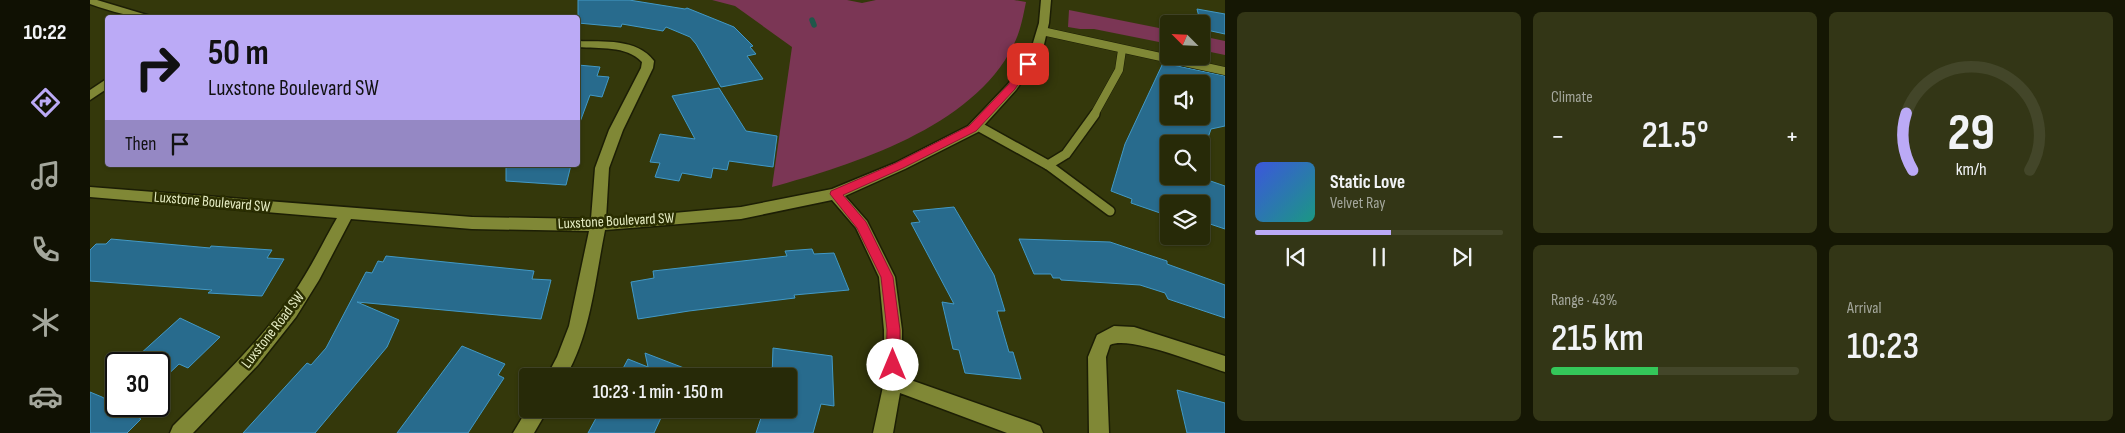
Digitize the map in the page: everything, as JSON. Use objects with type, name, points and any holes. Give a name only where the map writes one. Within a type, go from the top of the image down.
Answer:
[{"type":"street","name":"Luxstone Boulevard SW","points":[[90,192],[472,223],[598,225],[741,213],[835,194],[900,166],[973,129],[1012,87],[1036,53],[1042,31],[1046,0]]},
{"type":"street","points":[[90,1],[138,15]]},
{"type":"street","points":[[560,368],[578,326],[598,225],[602,168],[616,130],[647,68],[648,61],[637,51],[626,48],[580,44]]},
{"type":"street","points":[[90,96],[105,84]]},
{"type":"street","points":[[835,194],[862,225],[887,277],[893,330],[893,382],[883,433]]},
{"type":"street","name":"Luxstone Road SW","points":[[180,433],[256,356],[291,312],[316,272],[347,213]]},
{"type":"street","points":[[1099,433],[1096,357],[1103,340],[1114,334],[1134,335],[1225,364]]},
{"type":"street","points":[[893,382],[1033,433]]},
{"type":"street","points":[[524,433],[533,418]]},
{"type":"lane","points":[[1042,31],[1225,71]]},
{"type":"lane","points":[[1048,165],[1066,154],[1099,109],[1119,70],[1122,50]]},
{"type":"lane","points":[[976,125],[1048,165],[1110,211]]},
{"type":"shaded area","points":[[712,0],[847,0],[862,3],[876,0],[1014,0],[1026,2],[1013,46],[994,74],[970,99],[941,120],[908,139],[838,167],[772,187],[792,47],[735,6]]},
{"type":"shaded area","points":[[1069,10],[1160,28],[1160,42],[1094,29],[1068,27]]},
{"type":"shaded area","points":[[1210,38],[1225,41],[1225,55],[1210,52]]},
{"type":"building","points":[[578,0],[629,0],[687,8],[734,27],[753,46],[750,47],[756,54],[747,56],[763,79],[721,87],[690,37],[666,27],[663,31],[622,24],[621,27],[580,23],[580,15],[578,15]]},
{"type":"building","points":[[1197,9],[1225,14],[1225,34],[1210,31],[1210,15],[1198,15]]},
{"type":"building","points":[[580,65],[600,67],[597,76],[609,77],[602,97],[590,95],[580,122]]},
{"type":"building","points":[[1162,65],[1173,65],[1225,76],[1225,126],[1211,129],[1209,135],[1160,135],[1160,185],[1210,185],[1210,181],[1225,186],[1225,229],[1210,224],[1210,195],[1160,195],[1160,213],[1131,203],[1132,199],[1111,191],[1125,144]]},
{"type":"building","points":[[719,88],[746,131],[777,136],[773,167],[729,161],[727,170],[713,168],[711,178],[682,173],[679,181],[655,177],[660,163],[650,162],[660,134],[695,139],[672,96]]},
{"type":"building","points":[[506,167],[570,167],[566,185],[506,181]]},
{"type":"building","points":[[954,207],[994,275],[1005,311],[997,311],[1009,352],[1013,352],[1021,379],[965,373],[959,350],[953,349],[942,302],[954,304],[911,223],[920,222],[913,211]]},
{"type":"building","points":[[111,239],[210,248],[211,246],[272,250],[267,258],[284,259],[262,296],[208,293],[212,290],[90,281],[90,250],[96,244],[106,244]]},
{"type":"building","points":[[1019,239],[1110,242],[1167,261],[1167,264],[1225,285],[1225,318],[1168,299],[1165,293],[1140,285],[1061,280],[1060,278],[1053,278],[1051,274],[1034,274]]},
{"type":"building","points":[[812,249],[814,254],[834,253],[849,290],[794,295],[795,298],[638,319],[631,282],[654,278],[653,271],[787,256],[785,251]]},
{"type":"building","points":[[386,256],[534,271],[532,279],[551,280],[541,319],[357,302],[399,320],[387,347],[315,433],[243,433],[307,363],[311,365],[326,348],[366,272],[372,273],[378,261],[383,262]]},
{"type":"building","points":[[180,318],[220,337],[188,368],[179,364],[170,373],[170,352],[142,352]]},
{"type":"building","points":[[462,346],[505,364],[498,375],[504,378],[468,433],[397,433]]},
{"type":"building","points":[[773,348],[832,356],[834,406],[821,404],[813,433],[756,433],[761,418],[797,418],[797,368],[772,368]]},
{"type":"building","points":[[645,353],[684,368],[623,368],[628,359],[648,367]]},
{"type":"building","points":[[1177,390],[1225,403],[1225,433],[1187,433]]},
{"type":"building","points":[[90,392],[105,399],[105,417],[137,417],[141,419],[127,433],[90,433]]},
{"type":"building","points":[[596,418],[661,418],[654,433],[588,433]]},
{"type":"waterway","points":[[812,20],[814,25]]},
{"type":"route","points":[[893,365],[893,330],[887,277],[862,225],[835,194],[900,166],[973,129],[1012,87],[1028,64]]}]
